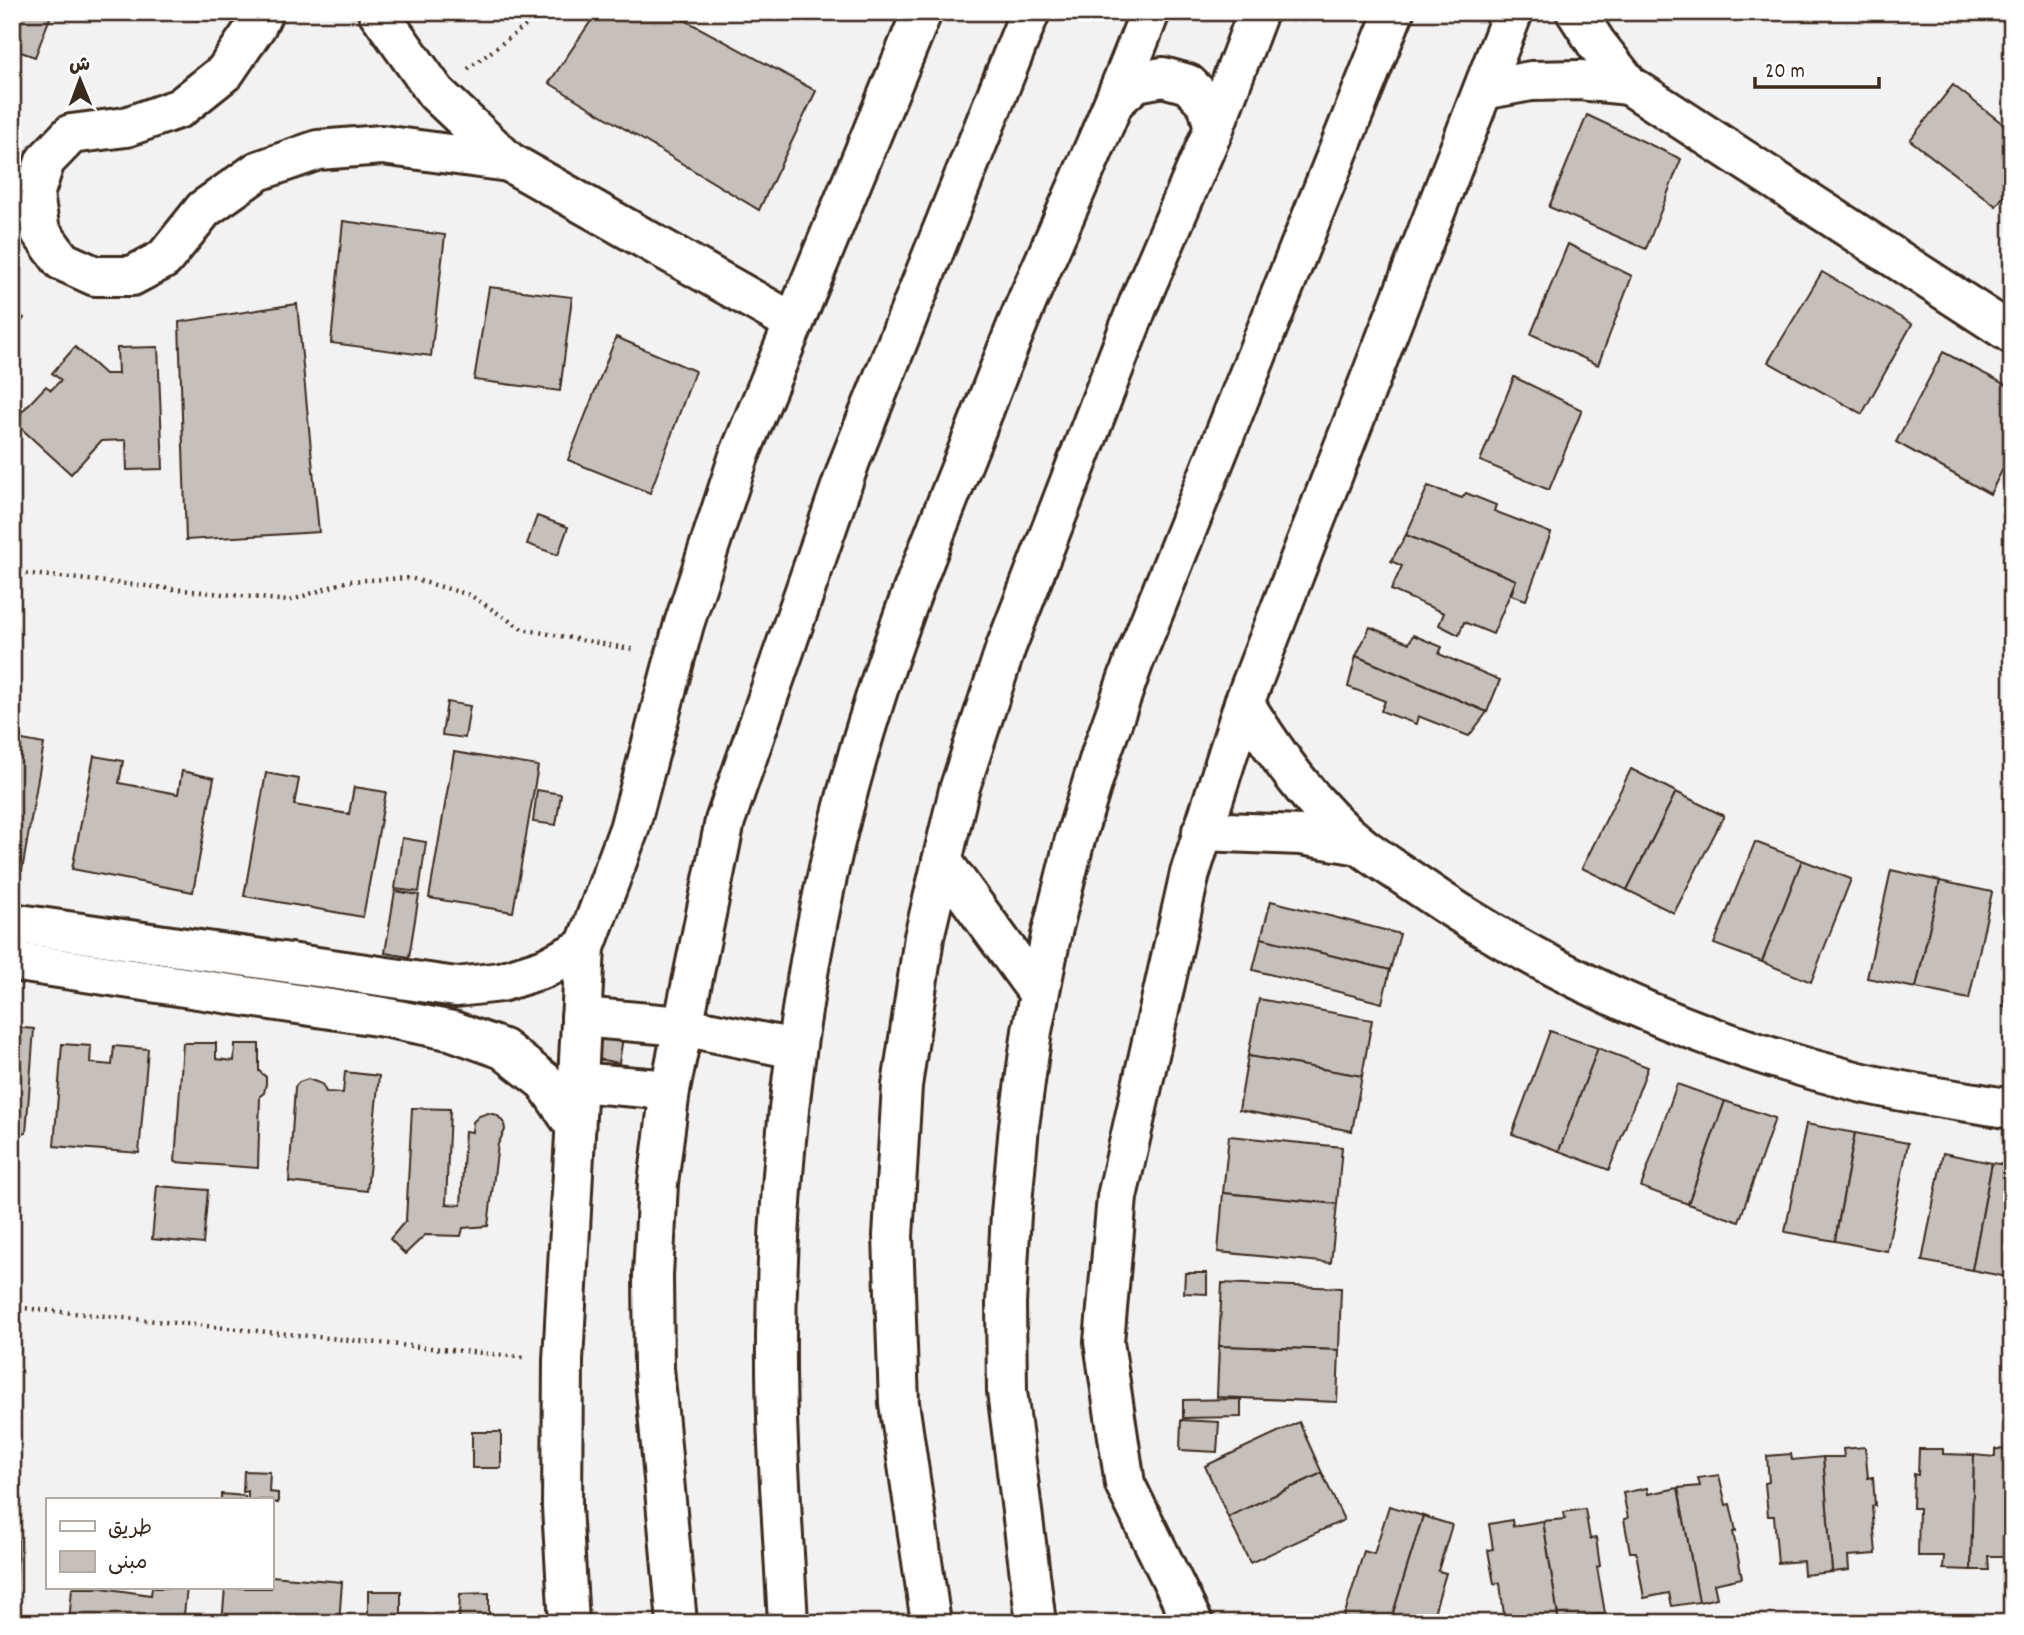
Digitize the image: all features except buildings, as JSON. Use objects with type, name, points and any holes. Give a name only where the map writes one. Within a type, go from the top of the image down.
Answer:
[{"type":"street","points":[[263,12],[225,72],[180,108],[125,127],[71,134],[45,161],[34,195],[40,232],[62,261],[95,276],[132,276],[164,259],[205,209],[258,172],[318,150],[382,145],[509,162]]},
{"type":"street","points":[[378,12],[436,93],[509,162],[793,323]]},
{"type":"street","points":[[569,1623],[562,1507],[563,1361],[585,947],[629,829],[675,656],[739,456],[922,12]]},
{"type":"street","points":[[677,1623],[653,1355],[657,1196],[670,1090],[725,821],[850,461],[1030,12]]},
{"type":"street","points":[[788,1623],[775,1340],[779,1220],[795,1049],[829,866],[875,700],[933,537],[1026,303],[1116,99],[1150,12]]},
{"type":"street","points":[[931,1623],[899,1403],[893,1236],[902,1086],[924,937],[958,790],[1006,647],[1140,300],[1214,128],[1258,12]]},
{"type":"street","points":[[1036,1623],[1007,1391],[1006,1303],[1019,1126],[1039,994],[1051,936],[1074,843],[1102,751],[1134,661],[1394,12]]},
{"type":"street","points":[[1193,1623],[1125,1484],[1104,1342],[1116,1197],[1184,900],[1202,831],[1244,703],[1513,12]]},
{"type":"street","points":[[1576,12],[1629,85],[2012,334]]},
{"type":"street","points":[[1116,99],[1136,82],[1163,77],[1188,84],[1207,103],[1214,128]]},
{"type":"street","points":[[1483,90],[1531,81],[1580,80],[1629,85]]},
{"type":"street","points":[[1244,703],[1269,743],[1311,796],[1360,845],[1466,918],[1579,981],[1721,1041],[1857,1082],[2012,1109]]},
{"type":"street","points":[[1202,831],[1301,835],[1360,845]]},
{"type":"street","points":[[942,861],[1039,994]]},
{"type":"street","points":[[12,923],[456,987],[501,982],[545,968],[585,947]]},
{"type":"street","points":[[12,961],[453,1031],[503,1049],[545,1082],[575,1126]]},
{"type":"street","points":[[422,1024],[427,984]]},
{"type":"street","points":[[581,1017],[682,1026],[795,1049]]},
{"type":"street","points":[[578,1082],[670,1090]]},
{"type":"path","points":[[436,93],[544,12]]},
{"type":"path","points":[[12,572],[289,601],[348,581],[410,578],[470,595],[522,629],[675,656]]},
{"type":"path","points":[[12,1307],[563,1361]]}]
